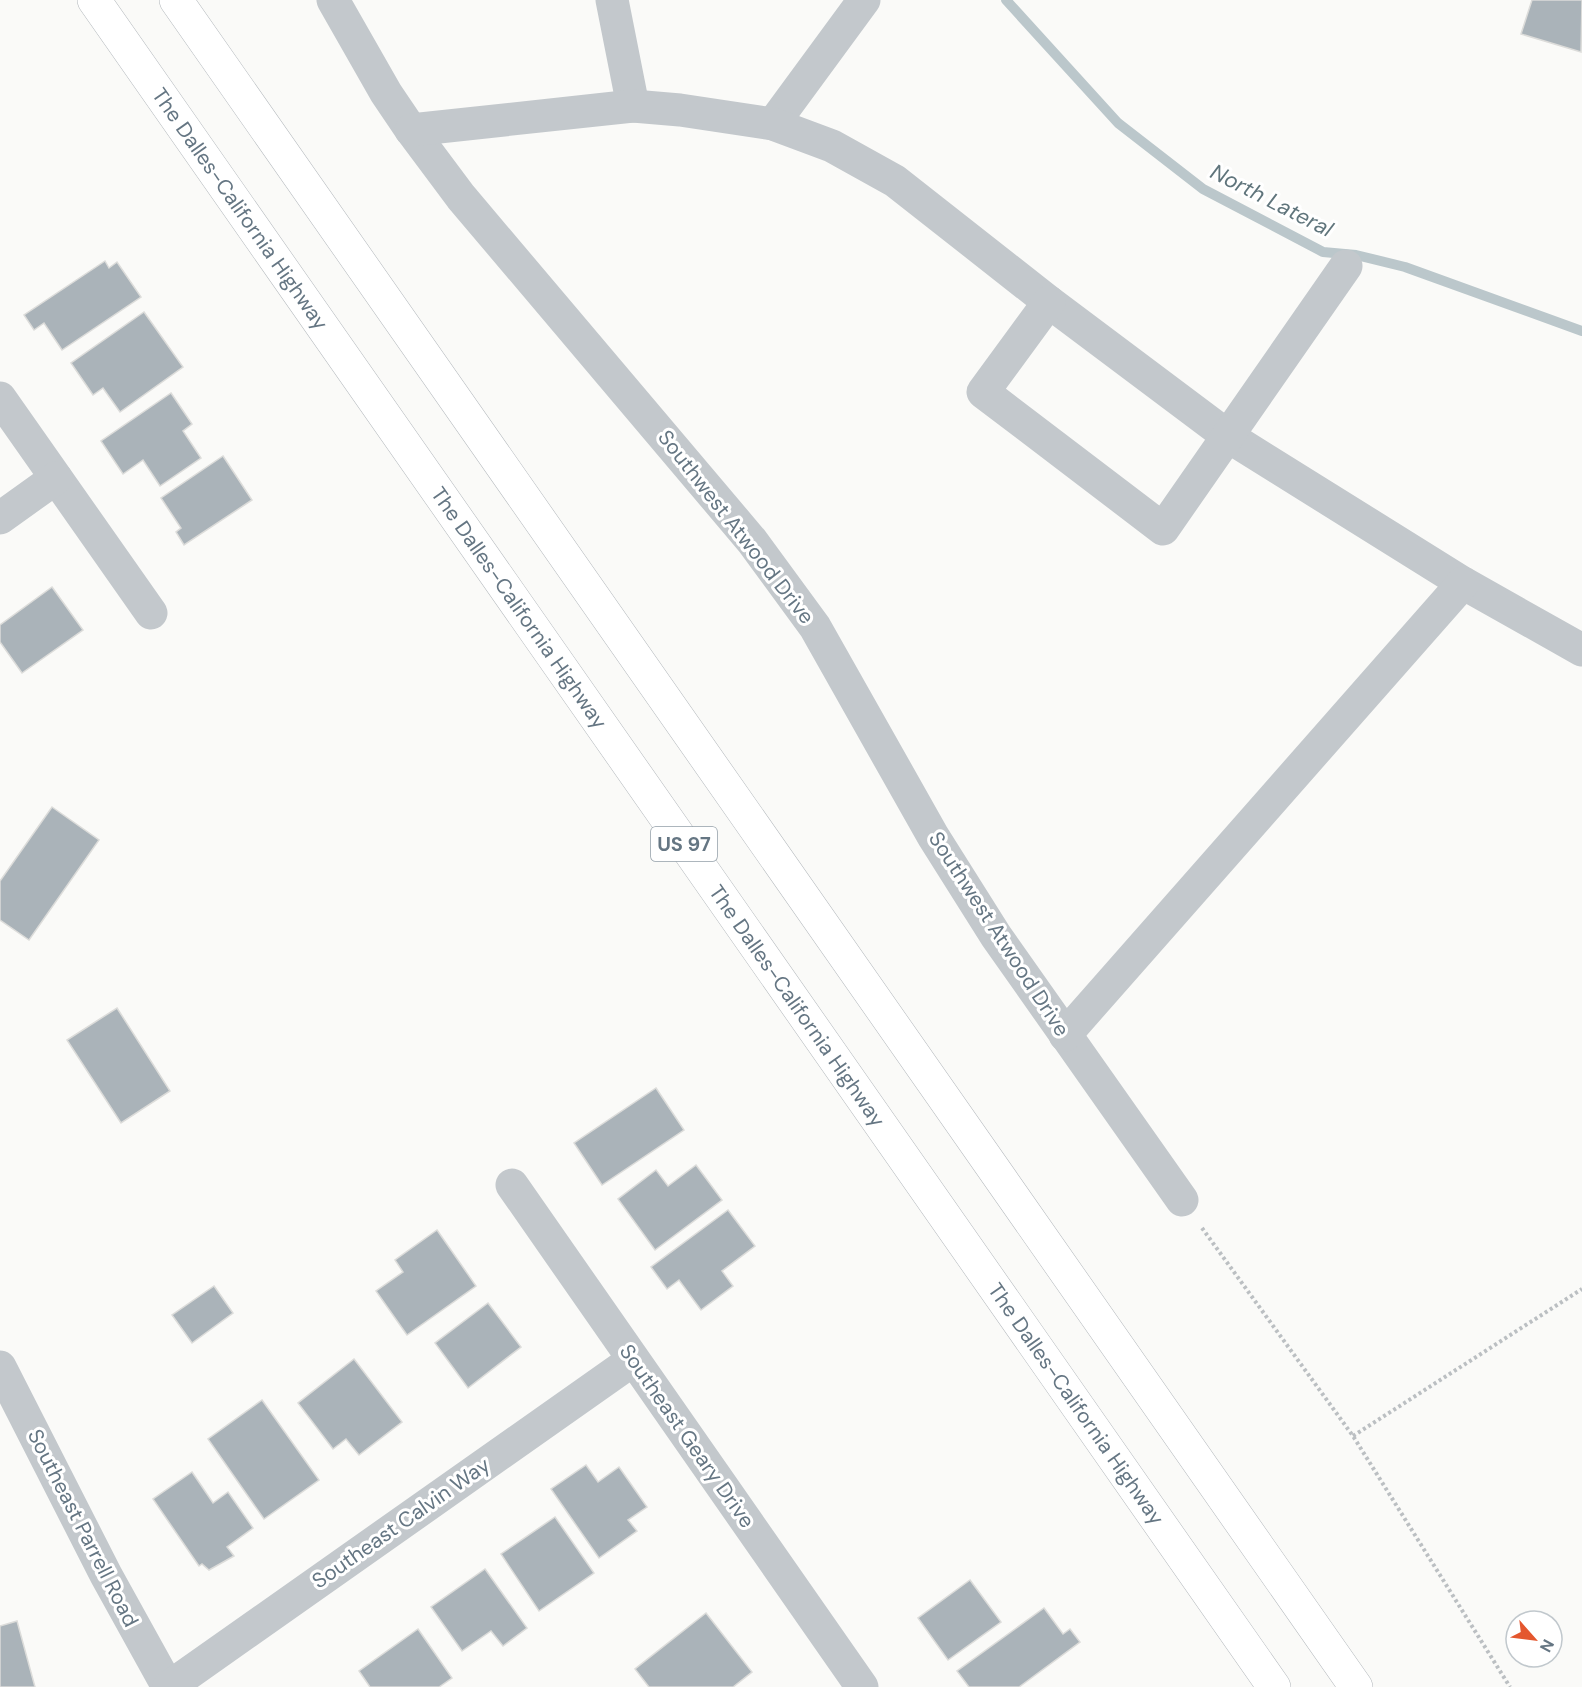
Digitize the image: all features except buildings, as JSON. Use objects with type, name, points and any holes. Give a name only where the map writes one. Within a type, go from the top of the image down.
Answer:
[{"type":"highway","name":"The Dalles-California Highway","points":[[94,0],[1274,1687]]},
{"type":"highway","name":"US 97","points":[[176,0],[1356,1687]]},
{"type":"highway","points":[[1335,1656],[1364,1687]]},
{"type":"street","name":"Southwest Atwood Drive","points":[[333,0],[363,54],[411,130],[461,197],[752,541],[808,617],[933,836],[996,936],[1182,1200]]},
{"type":"street","points":[[612,0],[633,106]]},
{"type":"street","points":[[773,124],[864,0]]},
{"type":"street","points":[[411,130],[633,106],[692,111],[773,124],[832,146],[895,181],[1049,302],[1229,437],[1463,582],[1582,650]]},
{"type":"street","points":[[1049,302],[983,392],[1163,530],[1346,266]]},
{"type":"street","points":[[0,398],[151,613]]},
{"type":"street","points":[[0,518],[56,478]]},
{"type":"street","points":[[1065,1035],[1463,582]]},
{"type":"street","name":"Southeast Geary Drive","points":[[512,1185],[862,1687]]},
{"type":"street","name":"Southeast Calvin Way","points":[[169,1687],[633,1360]]},
{"type":"street","name":"Southeast Parrell Road","points":[[0,1367],[106,1575],[169,1687]]},
{"type":"path","points":[[1182,1200],[1353,1436],[1510,1687]]},
{"type":"path","points":[[1353,1436],[1582,1289]]},
{"type":"waterway","name":"North Lateral","points":[[1006,0],[1118,123],[1203,189],[1323,252],[1356,255],[1405,267],[1582,331]]}]
